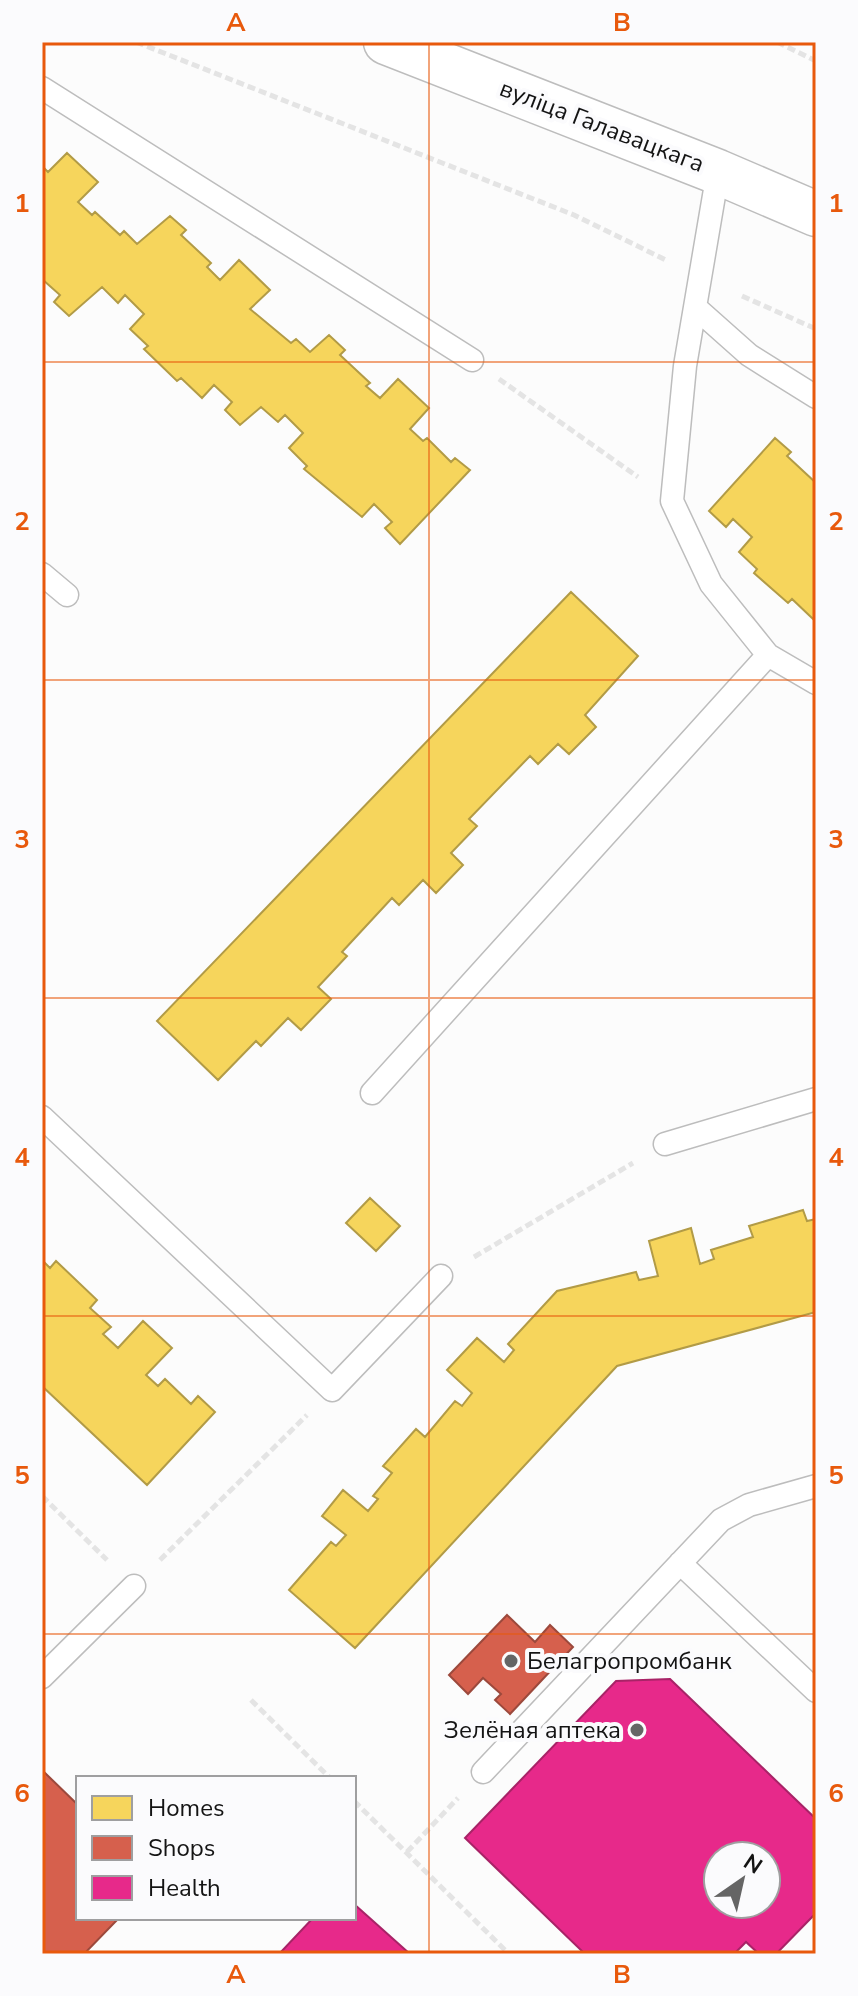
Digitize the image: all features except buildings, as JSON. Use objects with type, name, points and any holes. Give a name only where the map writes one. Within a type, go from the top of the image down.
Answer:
[{"type":"street","name":"вуліца Галавацкага","points":[[386,42],[718,172],[816,214]]},
{"type":"lane","points":[[42,88],[472,360]]},
{"type":"lane","points":[[718,172],[685,366],[672,501],[711,584],[768,655],[816,683]]},
{"type":"lane","points":[[695,307],[749,355],[816,397]]},
{"type":"lane","points":[[42,574],[67,595]]},
{"type":"lane","points":[[372,1093],[768,655]]},
{"type":"lane","points":[[665,1144],[816,1099]]},
{"type":"lane","points":[[42,1117],[332,1390],[441,1276]]},
{"type":"lane","points":[[483,1772],[733,1511],[816,1486]]},
{"type":"lane","points":[[680,1563],[816,1691]]},
{"type":"lane","points":[[42,1677],[134,1586]]},
{"type":"path","points":[[136,42],[574,215],[816,329]]},
{"type":"path","points":[[777,42],[816,61]]},
{"type":"path","points":[[472,360],[672,501]]},
{"type":"path","points":[[441,1276],[665,1144]]},
{"type":"path","points":[[42,1496],[134,1586],[332,1390]]},
{"type":"path","points":[[251,1700],[328,1776]]},
{"type":"path","points":[[407,1852],[483,1772]]},
{"type":"path","points":[[356,1803],[509,1954]]},
{"type":"place","name":"Белагропромбанк","points":[[511,1661]]},
{"type":"place","name":"Зелёная аптека","points":[[637,1730]]}]
